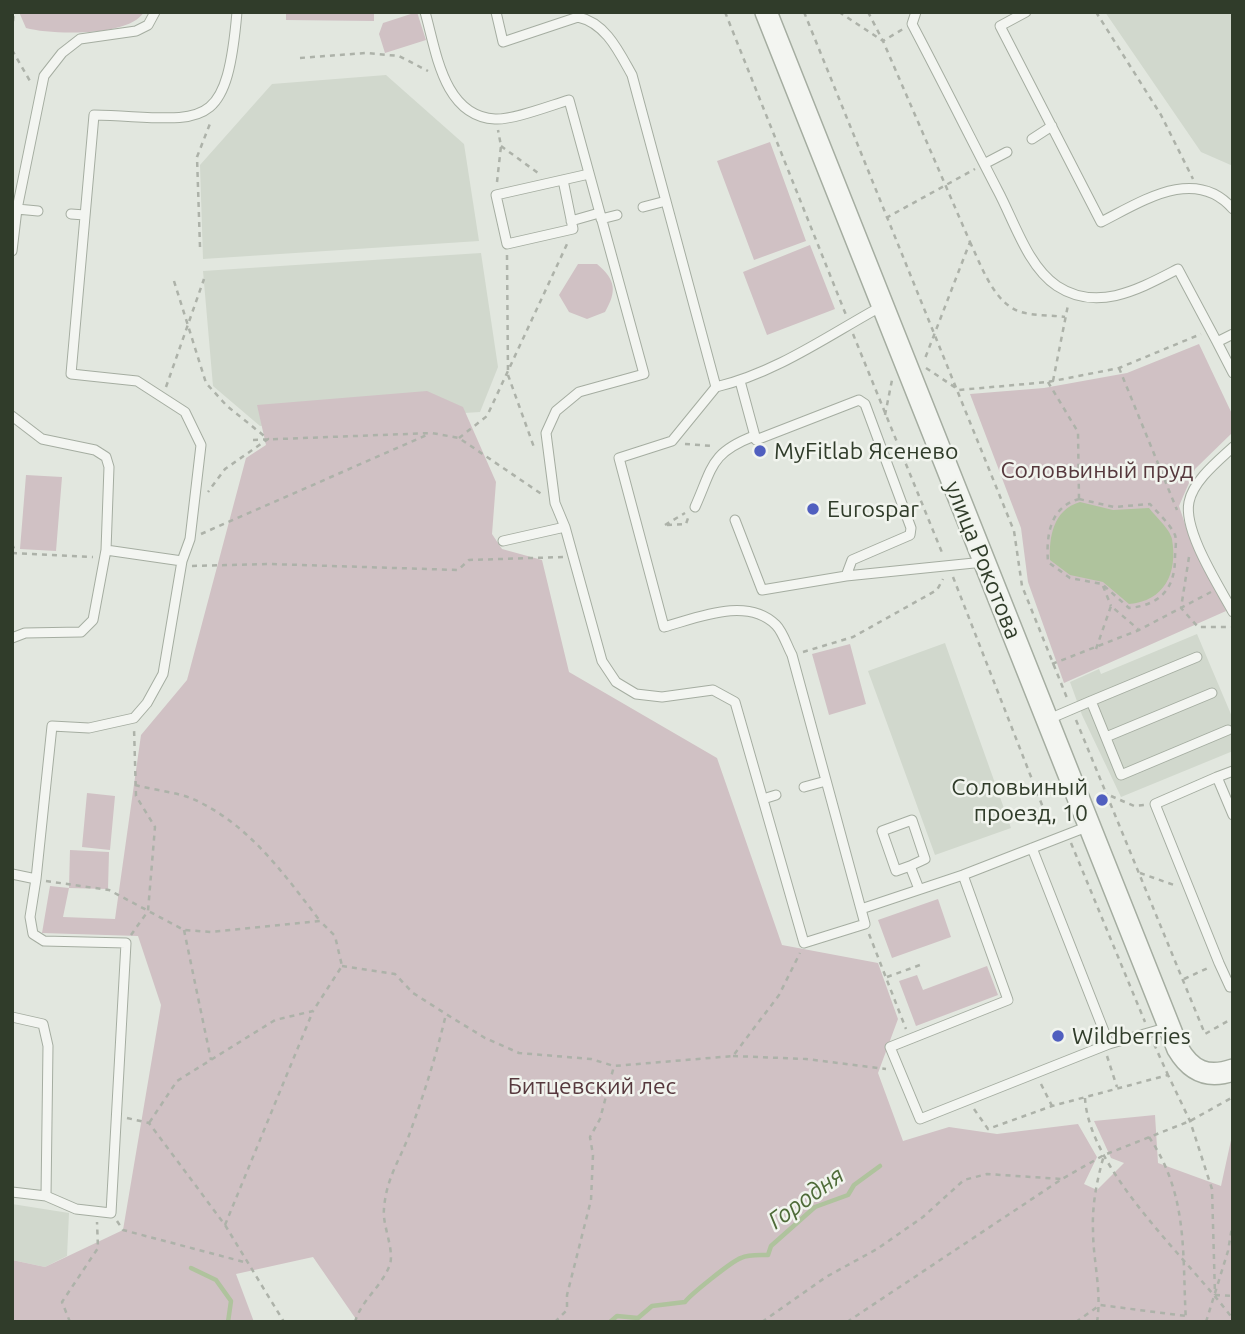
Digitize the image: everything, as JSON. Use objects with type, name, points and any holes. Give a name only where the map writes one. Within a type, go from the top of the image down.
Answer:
[{"type":"street","name":"улица Рокотова","points":[[766,12],[1089,826],[1159,1030],[1189,1066],[1205,1074],[1233,1070]]},
{"type":"lane","points":[[12,251],[17,209],[44,76],[62,53],[80,39],[136,31],[148,25],[155,12]]},
{"type":"lane","points":[[12,1192],[46,1196],[76,1209],[111,1213],[126,943],[44,941],[33,934],[30,917],[52,726],[89,728],[134,718],[148,703],[163,674],[181,561],[190,539],[201,445],[186,412],[137,381],[71,374],[94,115],[181,119],[204,114],[219,98],[231,68],[237,12]]},
{"type":"lane","points":[[425,12],[443,79],[458,100],[477,115],[496,119],[569,100],[644,374],[579,392],[556,411],[546,433],[555,503],[565,527],[602,661],[616,682],[636,694],[662,697],[713,690],[735,702],[804,943],[865,924],[792,655],[776,625],[754,614],[724,610],[664,628],[619,458],[671,441],[716,387],[740,381],[883,306]]},
{"type":"lane","points":[[496,12],[503,42],[578,18],[597,24],[616,47],[632,75],[716,387]]},
{"type":"lane","points":[[908,12],[1035,262],[1058,286],[1092,298],[1128,295],[1178,269],[1233,373]]},
{"type":"lane","points":[[912,24],[916,12]]},
{"type":"lane","points":[[1026,12],[1000,26],[1101,222],[1166,190],[1197,188],[1224,198],[1233,209]]},
{"type":"lane","points":[[1032,139],[1052,126]]},
{"type":"lane","points":[[984,164],[1007,152]]},
{"type":"lane","points":[[589,174],[496,195],[507,244],[600,216],[617,215]]},
{"type":"lane","points":[[563,180],[572,225]]},
{"type":"lane","points":[[643,207],[666,201]]},
{"type":"lane","points":[[17,209],[38,211]]},
{"type":"lane","points":[[71,214],[85,215]]},
{"type":"lane","points":[[1217,342],[1233,334]]},
{"type":"lane","points":[[740,381],[757,440],[859,400],[865,404],[911,528],[910,536],[852,560],[846,576]]},
{"type":"lane","points":[[12,416],[42,439],[95,450],[106,457],[109,467],[106,550],[93,620],[81,632],[25,633],[12,638]]},
{"type":"lane","points":[[693,508],[718,455],[731,445],[754,436]]},
{"type":"lane","points":[[1233,447],[1203,477],[1189,502],[1192,531],[1233,612]]},
{"type":"lane","points":[[735,520],[762,590],[846,576],[984,562]]},
{"type":"lane","points":[[503,541],[565,527]]},
{"type":"lane","points":[[106,550],[181,561]]},
{"type":"lane","points":[[1047,720],[1197,657]]},
{"type":"lane","points":[[1106,737],[1212,693]]},
{"type":"lane","points":[[1091,701],[1121,775],[1228,730]]},
{"type":"lane","points":[[1233,771],[1155,804],[1219,963],[1230,987],[1233,986]]},
{"type":"lane","points":[[1217,778],[1233,815]]},
{"type":"lane","points":[[804,787],[826,781]]},
{"type":"lane","points":[[762,799],[776,795]]},
{"type":"lane","points":[[912,820],[925,859],[911,866],[896,871],[882,831],[912,820]]},
{"type":"lane","points":[[861,909],[962,875],[1089,826]]},
{"type":"lane","points":[[1032,848],[1107,1045]]},
{"type":"lane","points":[[911,866],[919,889]]},
{"type":"lane","points":[[12,874],[36,879]]},
{"type":"lane","points":[[962,875],[1007,1000],[890,1047],[920,1119],[1107,1045],[1159,1030]]},
{"type":"lane","points":[[12,1017],[43,1024],[48,1046],[46,1196]]},
{"type":"path","points":[[12,31],[14,12]]},
{"type":"path","points":[[725,12],[1052,830],[1067,835],[1159,1030],[1168,1075],[1190,1121],[1212,1189],[1215,1295]]},
{"type":"path","points":[[804,12],[1014,531],[1022,586],[1052,664],[1110,796],[1205,1034],[1233,1018]]},
{"type":"path","points":[[839,12],[883,41]]},
{"type":"path","points":[[868,12],[987,277],[1002,299],[1020,312],[1065,317],[1051,382],[1078,432],[1079,499]]},
{"type":"path","points":[[1096,12],[1161,115],[1197,188]]},
{"type":"path","points":[[883,41],[912,24]]},
{"type":"path","points":[[12,50],[40,96]]},
{"type":"path","points":[[300,58],[366,53],[399,56],[443,79]]},
{"type":"path","points":[[200,247],[197,157],[219,98]]},
{"type":"path","points":[[496,119],[501,146],[496,195]]},
{"type":"path","points":[[501,146],[551,183]]},
{"type":"path","points":[[886,219],[984,164]]},
{"type":"path","points":[[459,438],[487,416],[508,375],[572,225]]},
{"type":"path","points":[[970,242],[922,366],[959,390],[1051,382],[1119,368],[1211,330]]},
{"type":"path","points":[[507,244],[508,375],[537,456]]},
{"type":"path","points":[[162,397],[204,279]]},
{"type":"path","points":[[174,281],[206,383],[227,406],[268,439]]},
{"type":"path","points":[[1119,368],[1182,521]]},
{"type":"path","points":[[885,417],[891,381],[909,373]]},
{"type":"path","points":[[253,440],[432,433],[459,438],[555,503]]},
{"type":"path","points":[[198,526],[197,536],[432,433]]},
{"type":"path","points":[[206,496],[225,469],[268,439]]},
{"type":"path","points":[[671,441],[731,445]]},
{"type":"path","points":[[1079,499],[1114,507],[1150,504],[1175,536],[1175,569],[1169,590],[1162,597],[1148,606],[1129,608],[1102,584],[1070,578],[1048,562],[1046,539],[1055,515],[1070,502],[1079,499]]},
{"type":"path","points":[[693,508],[686,524],[666,525],[674,520],[693,508]]},
{"type":"path","points":[[1167,526],[1174,523]]},
{"type":"path","points":[[12,544],[14,553],[85,557]]},
{"type":"path","points":[[192,556],[190,566],[270,564],[442,570],[458,570],[469,560],[573,557]]},
{"type":"path","points":[[1181,608],[1189,556]]},
{"type":"path","points":[[792,655],[853,637],[937,590],[948,566]]},
{"type":"path","points":[[1102,584],[1111,606],[1139,629]]},
{"type":"path","points":[[1052,664],[1096,649],[1220,587]]},
{"type":"path","points":[[1096,649],[1111,606]]},
{"type":"path","points":[[1181,608],[1198,627],[1233,627]]},
{"type":"path","points":[[126,943],[148,911],[155,827],[136,796],[134,718]]},
{"type":"path","points":[[135,785],[192,799],[233,823],[281,867],[320,921],[335,936],[342,966],[313,1011],[225,1225]]},
{"type":"path","points":[[1110,796],[1134,806],[1155,804]]},
{"type":"path","points":[[1139,872],[1190,891]]},
{"type":"path","points":[[36,879],[109,890],[184,930],[211,932],[320,921]]},
{"type":"path","points":[[865,924],[910,1039]]},
{"type":"path","points":[[184,930],[211,1060]]},
{"type":"path","points":[[733,1056],[779,995],[796,965],[804,943]]},
{"type":"path","points":[[1183,979],[1219,963]]},
{"type":"path","points":[[886,978],[920,965]]},
{"type":"path","points":[[342,966],[395,974],[413,993],[485,1038],[519,1053],[591,1059],[614,1066],[733,1056],[806,1059],[900,1070]]},
{"type":"path","points":[[149,1123],[177,1081],[275,1020],[313,1011]]},
{"type":"path","points":[[355,1322],[359,1308],[391,1265],[383,1211],[391,1169],[404,1147],[433,1068],[446,1014]]},
{"type":"path","points":[[1107,1045],[1117,1088]]},
{"type":"path","points":[[555,1322],[567,1310],[567,1295],[590,1200],[593,1155],[590,1138],[600,1119],[614,1066]]},
{"type":"path","points":[[1035,1073],[1052,1106]]},
{"type":"path","points":[[968,1100],[988,1129],[1052,1106],[1168,1075]]},
{"type":"path","points":[[1084,1097],[1086,1117],[1104,1155],[1130,1195],[1233,1319]]},
{"type":"path","points":[[847,1322],[1062,1179],[1104,1155],[1190,1121],[1233,1097]]},
{"type":"path","points":[[117,1116],[149,1123],[225,1225],[284,1322]]},
{"type":"path","points":[[1149,1136],[1163,1157],[1176,1190],[1186,1262],[1186,1322]]},
{"type":"path","points":[[1097,1322],[1100,1305],[1093,1230],[1094,1192],[1104,1155]]},
{"type":"path","points":[[762,1322],[826,1277],[877,1249],[923,1217],[964,1180],[987,1174],[1062,1179]]},
{"type":"path","points":[[69,1322],[62,1302],[98,1248],[96,1211]]},
{"type":"path","points":[[111,1213],[123,1230],[248,1263]]},
{"type":"path","points":[[1206,1322],[1228,1251],[1233,1221]]},
{"type":"path","points":[[1215,1295],[1233,1296]]},
{"type":"path","points":[[1076,1322],[1100,1305],[1186,1316]]},
{"type":"path","points":[[373,1322],[387,1322]]},
{"type":"shaded area","points":[[1105,12],[1233,12],[1233,166],[1201,152]]},
{"type":"shaded area","points":[[386,75],[464,144],[479,241],[203,259],[200,165],[272,84]]},
{"type":"shaded area","points":[[481,253],[498,367],[480,412],[260,426],[213,386],[203,271]]},
{"type":"shaded area","points":[[1080,502],[1113,510],[1149,508],[1172,539],[1173,564],[1166,584],[1160,591],[1151,598],[1129,604],[1103,582],[1070,575],[1050,560],[1054,525],[1064,511]]},
{"type":"shaded area","points":[[1197,634],[1233,719],[1233,751],[1121,797],[1082,715],[1070,682],[1099,669],[1101,674]]},
{"type":"shaded area","points":[[945,643],[1011,828],[935,855],[868,671]]},
{"type":"shaded area","points":[[12,1204],[69,1213],[67,1256],[45,1267],[12,1260]]},
{"type":"green space","points":[[19,12],[144,12],[136,20],[123,26],[71,33],[26,28]]},
{"type":"green space","points":[[286,12],[374,12],[374,21],[286,20]]},
{"type":"green space","points":[[417,12],[426,40],[385,53],[379,34],[383,23]]},
{"type":"green space","points":[[770,142],[806,241],[754,260],[717,161]]},
{"type":"green space","points":[[810,245],[835,309],[767,335],[743,272]]},
{"type":"green space","points":[[578,264],[597,264],[608,275],[613,286],[605,312],[587,319],[569,312],[559,295]]},
{"type":"green space","name":"Соловьиный пруд","points":[[1199,344],[1233,416],[1233,432],[1195,469],[1179,506],[1188,533],[1226,611],[1064,683],[1028,582],[1021,528],[970,394],[1044,388],[1127,373]]},
{"type":"green space","name":"Битцевский лес","points":[[427,391],[463,407],[496,482],[492,534],[502,549],[542,560],[569,672],[717,758],[782,945],[878,963],[898,1019],[878,1073],[903,1141],[949,1127],[997,1134],[1078,1124],[1097,1157],[1084,1184],[1097,1190],[1124,1163],[1111,1158],[1094,1121],[1155,1115],[1158,1163],[1221,1186],[1233,1131],[1233,1322],[358,1322],[313,1257],[236,1274],[254,1322],[12,1322],[12,1260],[45,1267],[123,1230],[161,1005],[138,936],[42,933],[50,886],[69,888],[63,917],[115,919],[141,735],[187,680],[246,458],[266,445],[257,405]]},
{"type":"green space","points":[[26,475],[62,477],[56,551],[20,549]]},
{"type":"green space","points":[[850,644],[866,704],[829,715],[812,654]]},
{"type":"green space","points":[[87,793],[115,796],[110,850],[82,847]]},
{"type":"green space","points":[[70,850],[109,852],[108,889],[69,888]]},
{"type":"green space","points":[[938,899],[951,937],[892,958],[878,920]]},
{"type":"green space","points":[[987,966],[998,995],[916,1026],[899,981],[917,975],[923,990]]},
{"type":"waterway","name":"Городня","points":[[610,1322],[617,1316],[638,1318],[652,1306],[685,1302],[736,1260],[747,1256],[768,1255],[771,1246],[815,1207],[848,1195],[854,1185],[880,1166]]},
{"type":"waterway","points":[[191,1268],[216,1280],[231,1301],[228,1322]]},
{"type":"place","name":"MyFitlab Ясенево","points":[[760,451]]},
{"type":"place","name":"Eurospar","points":[[813,509]]},
{"type":"place","name":"Соловьиный проезд, 10","points":[[1102,800]]},
{"type":"place","name":"Wildberries","points":[[1058,1036]]}]
